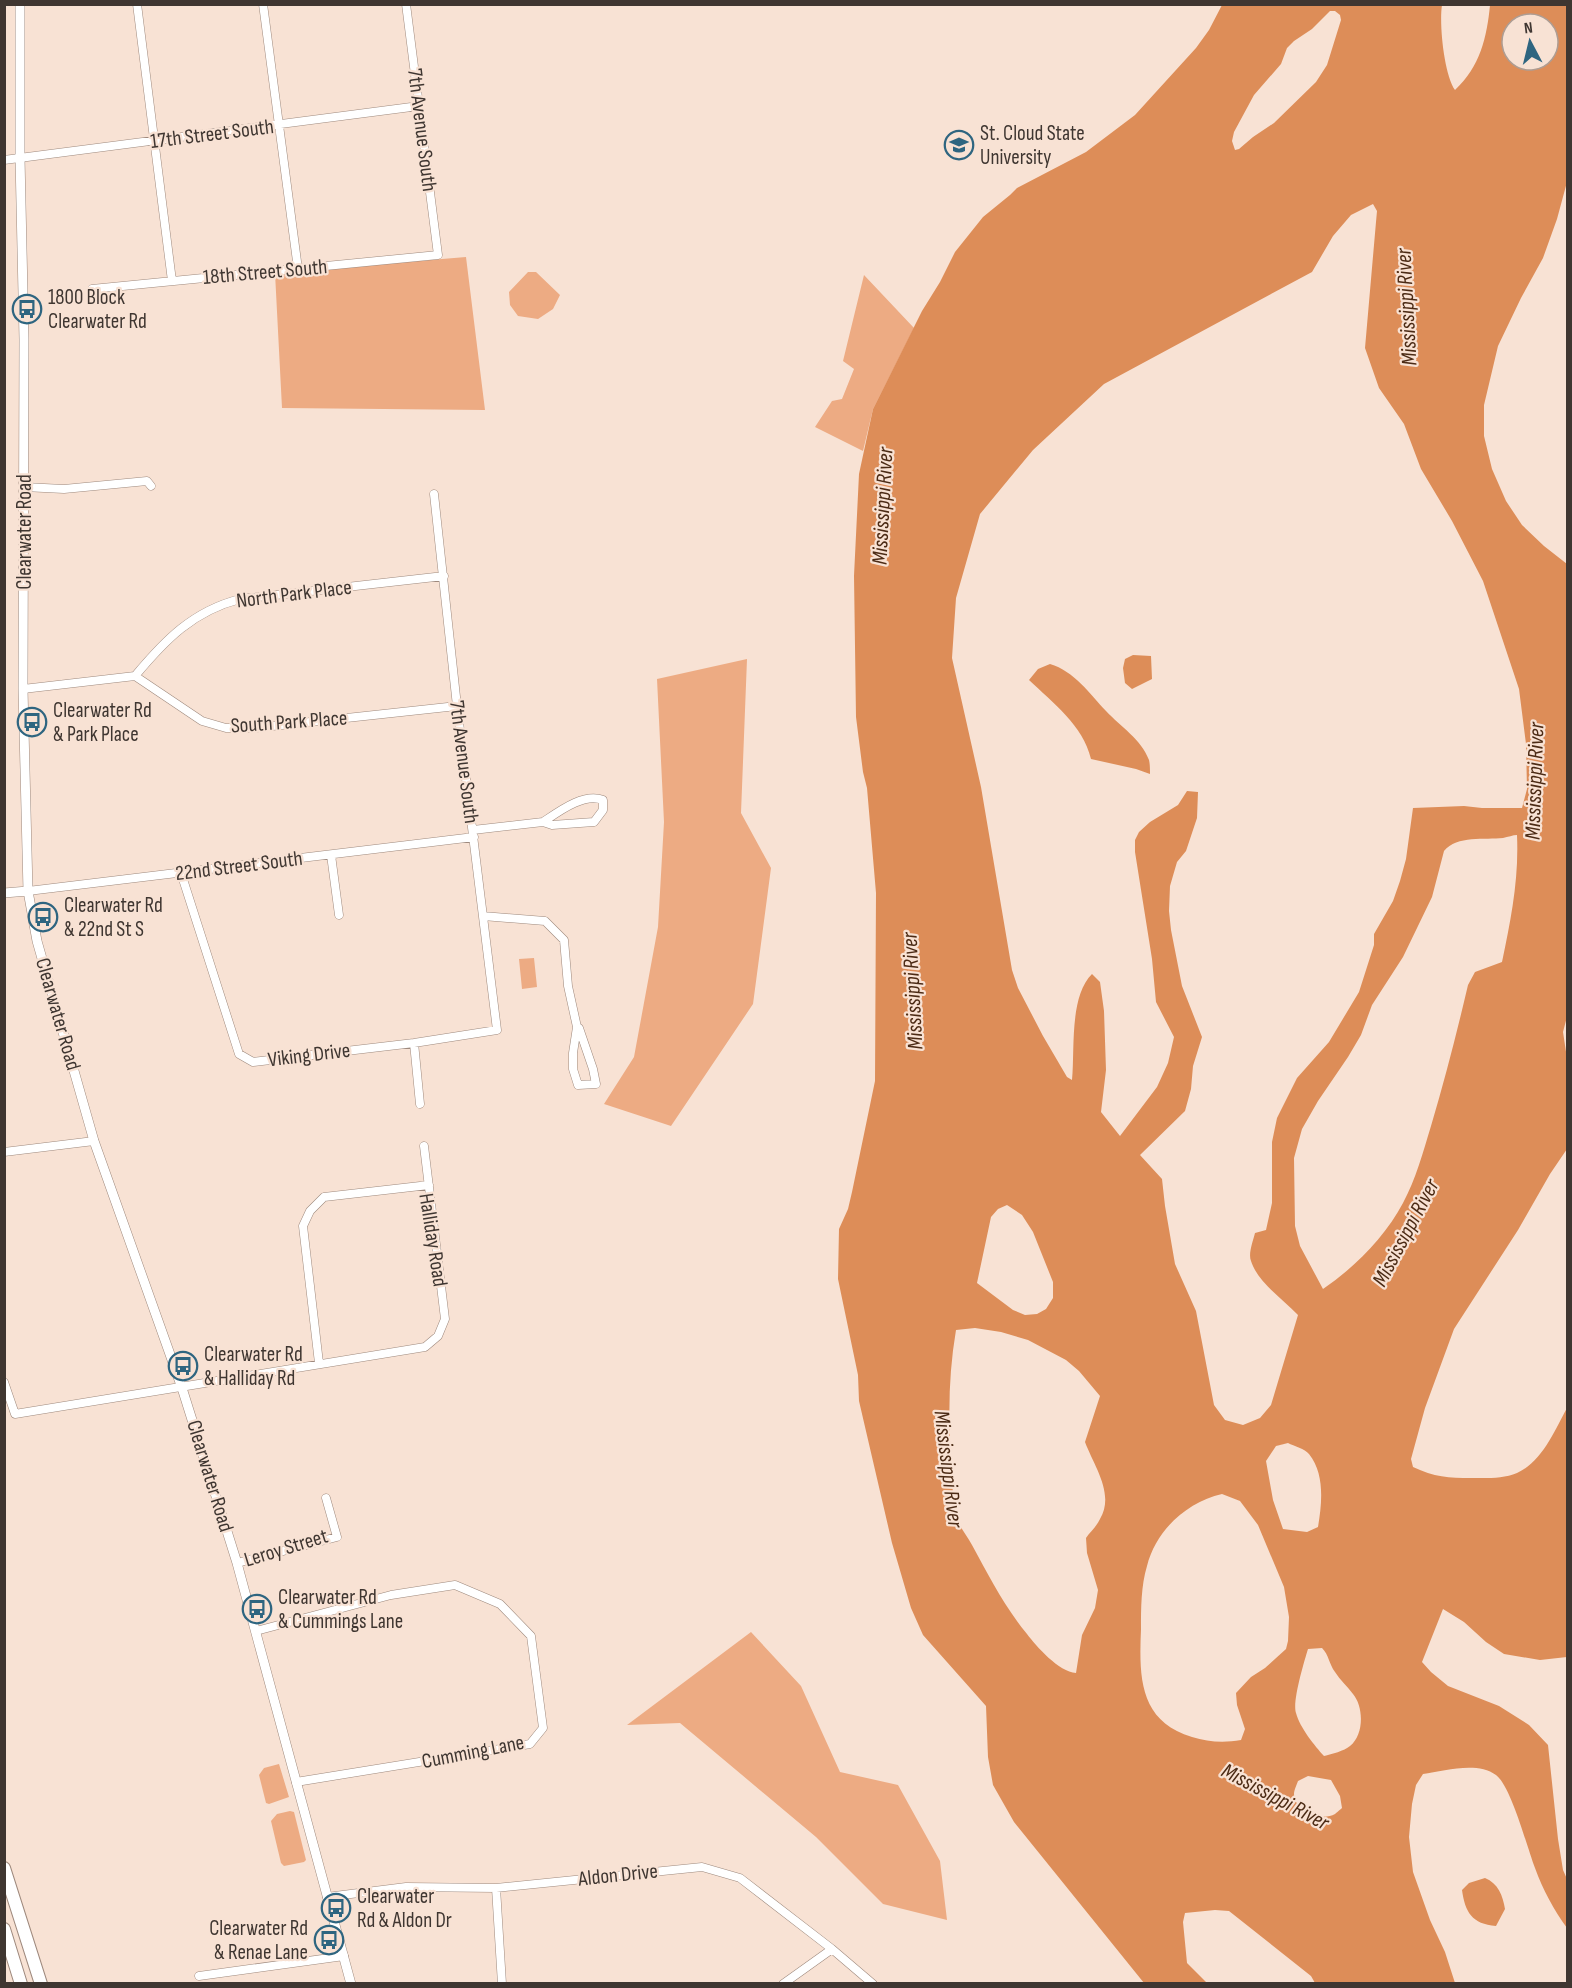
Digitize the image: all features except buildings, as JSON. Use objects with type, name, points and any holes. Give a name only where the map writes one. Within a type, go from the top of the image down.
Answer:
[{"type":"main road","points":[[4,1868],[40,1983]]},
{"type":"main road","points":[[4,1929],[21,1983]]},
{"type":"street","name":"Clearwater Road","points":[[20,4],[20,158],[24,339],[23,689],[28,891],[37,941],[94,1141],[182,1388],[237,1563],[351,1983]]},
{"type":"street","points":[[137,4],[172,281]]},
{"type":"street","points":[[263,4],[298,269]]},
{"type":"street","name":"7th Avenue South","points":[[406,4],[438,255]]},
{"type":"street","name":"17th Street South","points":[[4,160],[419,106]]},
{"type":"street","name":"18th Street South","points":[[92,289],[438,255]]},
{"type":"street","points":[[24,487],[64,489],[147,481],[151,486]]},
{"type":"street","name":"7th Avenue South","points":[[434,494],[457,706],[497,1030]]},
{"type":"street","name":"North Park Place","points":[[135,676],[174,634],[189,622],[222,604],[240,599],[444,576]]},
{"type":"street","points":[[23,689],[135,676]]},
{"type":"street","name":"South Park Place","points":[[135,676],[202,721],[226,728],[265,727],[457,706]]},
{"type":"street","name":"22nd Street South","points":[[4,894],[331,855],[473,833],[543,822],[579,802],[596,798],[603,800],[603,810],[594,822],[552,825],[543,822]]},
{"type":"street","points":[[331,855],[339,915]]},
{"type":"street","name":"Viking Drive","points":[[181,873],[239,1054],[253,1062],[414,1043],[497,1030]]},
{"type":"street","points":[[483,916],[545,921],[564,940],[568,986],[577,1027],[573,1069],[578,1085],[596,1084],[593,1069],[577,1027]]},
{"type":"street","points":[[414,1043],[420,1104]]},
{"type":"street","points":[[4,1152],[94,1141]]},
{"type":"street","points":[[424,1146],[429,1185]]},
{"type":"street","name":"Halliday Road","points":[[4,1382],[15,1414],[425,1347],[438,1336],[445,1319],[429,1185],[324,1197],[310,1211],[303,1226],[319,1363]]},
{"type":"street","name":"Leroy Street","points":[[237,1563],[337,1537],[326,1498]]},
{"type":"street","name":"Cumming Lane","points":[[256,1631],[390,1595],[455,1585],[500,1604],[531,1636],[543,1728],[530,1744],[296,1782]]},
{"type":"street","name":"Aldon Drive","points":[[327,1897],[406,1887],[496,1888],[702,1867],[740,1878],[832,1948],[873,1983]]},
{"type":"street","points":[[496,1888],[502,1983]]},
{"type":"street","points":[[783,1983],[832,1948]]},
{"type":"street","points":[[199,1976],[344,1956]]},
{"type":"shaded area","points":[[466,257],[485,410],[282,408],[275,273]]},
{"type":"shaded area","points":[[528,272],[536,272],[560,295],[553,309],[538,319],[518,316],[510,305],[509,292]]},
{"type":"shaded area","points":[[864,275],[914,328],[873,409],[863,451],[815,427],[832,401],[842,399],[854,369],[843,361]]},
{"type":"shaded area","points":[[747,659],[741,813],[771,868],[753,1004],[671,1126],[604,1104],[634,1057],[658,927],[664,822],[657,679]]},
{"type":"shaded area","points":[[534,958],[537,987],[522,989],[519,959]]},
{"type":"shaded area","points":[[751,1632],[801,1686],[840,1772],[898,1785],[940,1861],[947,1920],[883,1904],[816,1837],[680,1723],[627,1725]]},
{"type":"shaded area","points":[[279,1764],[289,1797],[269,1804],[266,1803],[259,1775],[264,1768]]},
{"type":"shaded area","points":[[294,1812],[306,1860],[284,1866],[281,1863],[271,1821],[277,1814]]},
{"type":"water","name":"Mississippi River","points":[[1222,5],[1442,5],[1443,49],[1448,73],[1455,90],[1471,72],[1481,51],[1490,5],[1567,5],[1567,182],[1543,258],[1498,346],[1484,405],[1484,436],[1492,469],[1506,501],[1522,525],[1567,564],[1568,1013],[1563,1032],[1568,1065],[1567,1149],[1454,1329],[1425,1408],[1411,1459],[1413,1467],[1442,1476],[1488,1478],[1512,1475],[1526,1468],[1541,1453],[1567,1408],[1567,1657],[1540,1660],[1504,1654],[1486,1642],[1464,1622],[1443,1609],[1422,1662],[1448,1686],[1499,1706],[1529,1725],[1548,1745],[1558,1839],[1563,1870],[1567,1879],[1567,1928],[1542,1884],[1513,1804],[1502,1781],[1488,1771],[1470,1768],[1423,1774],[1416,1785],[1412,1804],[1409,1837],[1413,1872],[1455,1983],[1315,1983],[1311,1976],[1229,1911],[1215,1910],[1185,1913],[1183,1922],[1187,1963],[1207,1983],[1144,1983],[1014,1822],[993,1785],[988,1757],[986,1706],[923,1635],[911,1608],[892,1543],[859,1401],[858,1375],[838,1279],[839,1229],[848,1209],[875,1081],[876,893],[867,788],[856,717],[854,576],[859,474],[873,409],[922,311],[955,252],[983,217],[1017,188],[1086,152],[1135,115],[1196,48],[1209,30]],"holes":[[[1330,11],[1335,11],[1340,15],[1341,20],[1327,65],[1316,82],[1274,123],[1235,150],[1232,141],[1234,132],[1254,95],[1281,64],[1287,48],[1312,29]],[[1373,204],[1377,211],[1365,348],[1379,388],[1404,424],[1421,469],[1452,521],[1483,581],[1519,689],[1526,744],[1527,789],[1522,808],[1464,806],[1413,808],[1406,859],[1400,881],[1393,901],[1374,934],[1374,945],[1359,992],[1329,1042],[1297,1078],[1277,1118],[1272,1142],[1272,1203],[1266,1230],[1255,1233],[1250,1258],[1254,1269],[1265,1284],[1298,1315],[1271,1405],[1260,1418],[1243,1425],[1225,1420],[1214,1405],[1196,1311],[1175,1264],[1162,1179],[1140,1155],[1185,1111],[1191,1089],[1193,1066],[1202,1037],[1182,986],[1169,911],[1170,886],[1177,862],[1186,851],[1197,818],[1198,792],[1187,791],[1178,805],[1150,822],[1139,832],[1135,840],[1156,1002],[1174,1037],[1168,1063],[1157,1087],[1120,1136],[1101,1112],[1106,1070],[1104,1011],[1100,982],[1092,974],[1080,996],[1074,1024],[1072,1080],[1067,1077],[1043,1036],[1018,988],[1012,970],[981,787],[952,658],[956,598],[980,514],[1033,450],[1104,384],[1312,272],[1333,236],[1351,215]],[[1517,835],[1516,883],[1502,962],[1475,972],[1468,985],[1441,1091],[1412,1184],[1396,1216],[1378,1240],[1357,1262],[1323,1289],[1300,1246],[1295,1226],[1294,1158],[1302,1129],[1361,1035],[1372,1005],[1403,957],[1432,897],[1444,851],[1456,842],[1464,840]],[[1007,1205],[1022,1215],[1033,1232],[1053,1282],[1053,1298],[1046,1309],[1037,1314],[1025,1315],[1013,1310],[977,1283],[991,1217],[998,1209]],[[975,1328],[1001,1332],[1028,1340],[1066,1360],[1079,1371],[1100,1396],[1085,1442],[1102,1480],[1105,1500],[1099,1522],[1086,1538],[1087,1553],[1098,1590],[1095,1608],[1082,1635],[1076,1673],[1069,1672],[1049,1658],[1011,1613],[956,1517],[949,1418],[956,1330]],[[1288,1443],[1302,1449],[1309,1454],[1318,1470],[1321,1489],[1318,1527],[1307,1532],[1283,1529],[1273,1500],[1266,1461],[1276,1446]],[[1222,1494],[1240,1501],[1258,1525],[1284,1587],[1289,1617],[1286,1649],[1251,1677],[1236,1693],[1237,1705],[1245,1729],[1241,1740],[1222,1742],[1192,1737],[1175,1730],[1161,1720],[1146,1695],[1142,1680],[1140,1647],[1141,1605],[1151,1553],[1165,1530],[1175,1520],[1185,1511]],[[1322,1648],[1335,1672],[1357,1700],[1361,1713],[1360,1728],[1355,1741],[1345,1749],[1324,1756],[1301,1725],[1295,1708],[1308,1649]],[[1308,1776],[1331,1780],[1340,1796],[1342,1808],[1335,1814],[1323,1817],[1303,1810],[1295,1800],[1294,1792],[1298,1781]]]},
{"type":"water","points":[[1133,655],[1151,656],[1152,679],[1132,689],[1125,683],[1123,668],[1125,659]]},
{"type":"water","points":[[1050,664],[1074,677],[1136,739],[1149,760],[1150,774],[1091,759],[1074,725],[1029,680],[1038,669]]},
{"type":"water","points":[[1485,1878],[1497,1887],[1504,1904],[1505,1909],[1496,1926],[1475,1920],[1468,1911],[1463,1898],[1462,1890],[1469,1883]]},
{"type":"place","name":"St. Cloud State University","points":[[959,145]]},
{"type":"place","name":"1800 Block Clearwater Rd","points":[[27,309]]},
{"type":"place","name":"Clearwater Rd & Park Place","points":[[32,722]]},
{"type":"place","name":"Clearwater Rd & 22nd St S","points":[[43,917]]},
{"type":"place","name":"Clearwater Rd & Halliday Rd","points":[[183,1366]]},
{"type":"place","name":"Clearwater Rd & Cummings Lane","points":[[257,1609]]},
{"type":"place","name":"Clearwater Rd & Aldon Dr","points":[[336,1908]]},
{"type":"place","name":"Clearwater Rd & Renae Lane","points":[[329,1940]]}]
